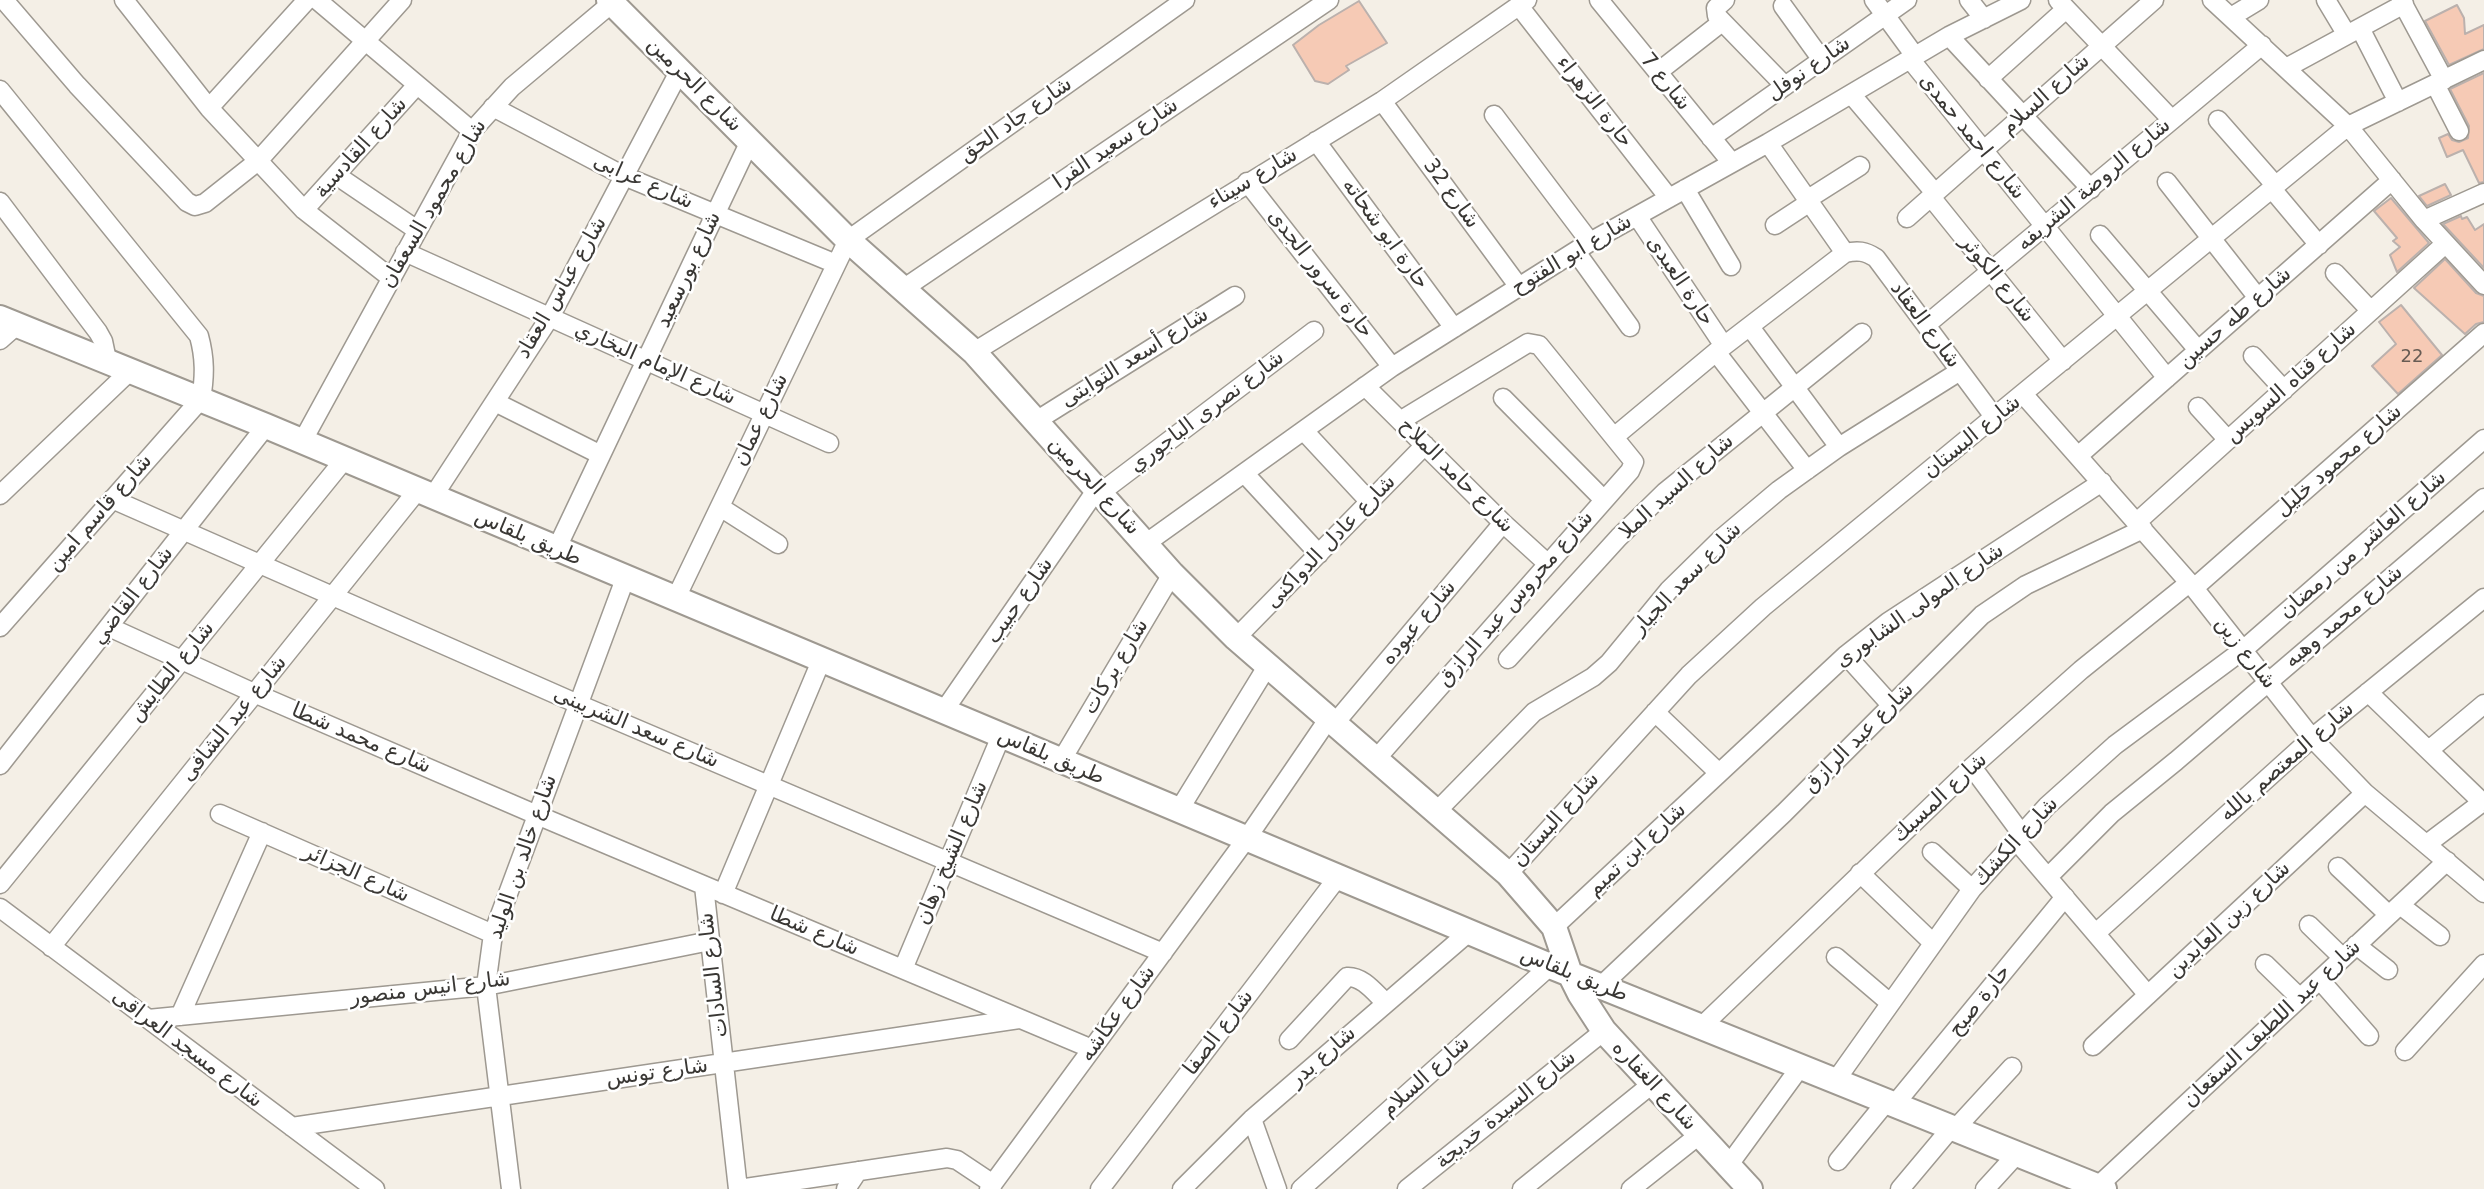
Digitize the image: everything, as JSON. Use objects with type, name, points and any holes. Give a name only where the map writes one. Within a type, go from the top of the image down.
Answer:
[{"type":"main road","name":"شارع الحرمين","points":[[610,2],[848,240],[974,352],[1172,573],[1236,638],[1508,874],[1554,927],[1560,970]]},
{"type":"main road","name":"طريق بلقاس","points":[[6,328],[107,360],[1560,970],[1891,1102],[2090,1186]]},
{"type":"main road","name":"شارع الغفاره","points":[[1560,970],[1604,1031],[1750,1189]]},
{"type":"street","points":[[4,0],[86,96],[187,202],[195,206],[200,206],[258,161],[402,0]]},
{"type":"street","points":[[124,0],[209,108],[304,211],[391,278]]},
{"type":"street","points":[[209,108],[307,0]]},
{"type":"street","points":[[317,0],[472,131]]},
{"type":"street","name":"شارع جاد الحق","points":[[848,240],[1185,0]]},
{"type":"street","name":"شارع سعيد الفرا","points":[[903,289],[1329,0]]},
{"type":"street","name":"شارع 7","points":[[1599,0],[1732,163]]},
{"type":"street","name":"شارع احمد حمدى","points":[[1874,0],[1913,58],[1983,151],[2167,378]]},
{"type":"street","name":"شارع نوفل","points":[[1711,138],[1907,0]]},
{"type":"street","points":[[1969,0],[1983,19]]},
{"type":"street","name":"شارع ابو الفتوح","points":[[1146,544],[1392,367],[1583,247],[1768,143],[1949,36],[2021,0]]},
{"type":"street","name":"شارع السلام","points":[[1907,218],[2154,0]]},
{"type":"street","points":[[2212,0],[2348,126],[2424,220],[2484,285]]},
{"type":"street","points":[[2231,17],[2259,0]]},
{"type":"street","points":[[2326,0],[2353,32],[2398,102]]},
{"type":"street","name":"شارع محمود السعفان","points":[[302,442],[472,131],[532,69],[610,2]]},
{"type":"street","points":[[2286,68],[2402,2],[2440,82],[2459,131]]},
{"type":"street","name":"شارع سيناء","points":[[974,352],[1382,101],[1523,3]]},
{"type":"street","name":"حارة الزهراء","points":[[1523,3],[1669,198]]},
{"type":"street","points":[[1988,79],[2062,4],[2172,120]]},
{"type":"street","points":[[1783,6],[1822,60]]},
{"type":"street","points":[[1658,72],[1718,8],[1785,86]]},
{"type":"street","points":[[1949,36],[2091,189]]},
{"type":"street","name":"شارع الروضة الشريفه","points":[[1926,325],[2262,45]]},
{"type":"street","name":"شارع البستان","points":[[1508,874],[1698,666],[1763,607],[2348,126],[2484,60]]},
{"type":"street","name":"شارع عباس العقاد","points":[[424,494],[495,402],[550,317],[680,70]]},
{"type":"street","name":"شارع القادسية","points":[[304,211],[417,85]]},
{"type":"street","points":[[0,90],[199,335],[205,378],[201,399]]},
{"type":"street","name":"شارع الكوثر","points":[[1851,94],[2063,361]]},
{"type":"street","name":"شارع 32","points":[[1382,101],[1519,287]]},
{"type":"street","name":"شارع عرابى","points":[[493,107],[624,176],[836,264]]},
{"type":"street","points":[[1494,115],[1583,247],[1630,327]]},
{"type":"street","points":[[2218,120],[2319,245]]},
{"type":"street","name":"شارع بورسعيد","points":[[556,550],[750,141]]},
{"type":"street","name":"حارة ابو شحاته","points":[[1316,141],[1454,328]]},
{"type":"street","points":[[1614,437],[1720,349],[1845,253],[1768,143]]},
{"type":"street","points":[[1775,225],[1860,166]]},
{"type":"street","points":[[336,175],[417,230]]},
{"type":"street","name":"شارع طه حسين","points":[[2078,456],[2392,180]]},
{"type":"street","name":"حارة سرور الجدى","points":[[1247,182],[1392,367]]},
{"type":"street","points":[[2167,182],[2258,298]]},
{"type":"street","points":[[1685,189],[1731,265]]},
{"type":"street","points":[[2424,220],[2484,193]]},
{"type":"street","points":[[0,202],[98,332],[106,350],[107,360]]},
{"type":"street","name":"حارة العبدى","points":[[1637,216],[1762,412],[1807,470]]},
{"type":"street","points":[[2100,235],[2198,350]]},
{"type":"street","name":"شارع عمان","points":[[675,600],[848,240]]},
{"type":"street","name":"شارع قناه السويس","points":[[2140,525],[2228,440],[2445,244]]},
{"type":"street","name":"شارع العقاد","points":[[1845,253],[1856,250],[1867,252],[1876,258],[1995,418]]},
{"type":"street","name":"شارع الإمام البخاري","points":[[405,252],[829,443]]},
{"type":"street","points":[[2335,273],[2371,311]]},
{"type":"street","name":"شارع أسعد التوابتى","points":[[1036,421],[1235,296]]},
{"type":"street","points":[[1749,327],[1839,447]]},
{"type":"street","name":"شارع نصرى الباجوري","points":[[1098,491],[1314,331]]},
{"type":"street","name":"شارع السيد الملا","points":[[1508,659],[1665,492],[1862,333]]},
{"type":"street","name":"شارع محمود خليل","points":[[2191,585],[2484,333]]},
{"type":"street","name":"شارع محروس عبد الرازق","points":[[1376,759],[1633,467],[1632,458],[1539,345],[1534,343],[1523,346],[1400,421]]},
{"type":"street","points":[[2253,356],[2284,390]]},
{"type":"street","points":[[0,495],[131,370]]},
{"type":"street","name":"شارع سعد الجيار","points":[[1436,812],[1534,712],[1593,677],[1609,663],[1669,590],[1722,538],[1779,490],[1839,447],[1960,371]]},
{"type":"street","name":"شارع حامد الملاح","points":[[1366,386],[1503,523],[1548,564]]},
{"type":"street","name":"شارع زين","points":[[2023,394],[2191,585],[2312,738],[2365,793],[2483,891]]},
{"type":"street","points":[[1503,398],[1604,500]]},
{"type":"street","name":"شارع قاسم امين","points":[[0,627],[201,399]]},
{"type":"street","points":[[495,402],[601,455]]},
{"type":"street","points":[[2197,407],[2228,440]]},
{"type":"street","name":"شارع القاضي","points":[[0,765],[266,426]]},
{"type":"street","points":[[1304,431],[1370,502]]},
{"type":"street","name":"شارع العاشر من رمضان","points":[[2243,650],[2484,439]]},
{"type":"street","name":"شارع عادل الدواكنى","points":[[1236,638],[1425,445]]},
{"type":"street","name":"شارع الطايش","points":[[0,884],[344,460]]},
{"type":"street","points":[[1245,474],[1319,554]]},
{"type":"street","name":"شارع المولى الشابورى","points":[[1719,773],[1846,655],[1888,622],[2102,482]]},
{"type":"street","name":"شارع حبيب","points":[[943,712],[1098,491]]},
{"type":"street","name":"شارع عبد الشافى","points":[[51,947],[332,597],[424,494]]},
{"type":"street","name":"شارع محمد وهبه","points":[[2048,877],[2112,813],[2484,498]]},
{"type":"street","name":"شارع سعد الشربينى","points":[[112,499],[578,704],[1163,953]]},
{"type":"street","points":[[719,507],[778,544]]},
{"type":"street","name":"شارع عبوده","points":[[1247,838],[1332,721],[1503,523]]},
{"type":"street","name":"شارع عبد الرازق","points":[[1601,986],[1784,813],[1963,633],[2003,599],[2140,525]]},
{"type":"street","name":"شارع بركات","points":[[1061,761],[1172,573]]},
{"type":"street","name":"شارع خالد بن الوليد","points":[[511,1189],[485,986],[493,934],[625,579]]},
{"type":"street","name":"شارع المسبك","points":[[1702,1026],[1972,766],[2081,670],[2191,585]]},
{"type":"street","name":"شارع المعتصم بالله","points":[[2096,933],[2312,738],[2484,598]]},
{"type":"street","name":"شارع محمد شطا","points":[[109,627],[254,694],[537,815]]},
{"type":"street","name":"شارع الكشك","points":[[1836,1080],[1972,889],[2018,836],[2080,775],[2115,746],[2243,650]]},
{"type":"street","points":[[1846,655],[1891,705]]},
{"type":"street","name":"شارع السادات","points":[[723,894],[821,661]]},
{"type":"street","points":[[1179,810],[1268,666]]},
{"type":"street","points":[[2368,692],[2483,802],[2427,845]]},
{"type":"street","points":[[2429,750],[2484,704]]},
{"type":"street","points":[[1655,712],[1719,773]]},
{"type":"street","name":"شارع الشيخ زهان","points":[[903,969],[1001,736]]},
{"type":"street","points":[[1972,766],[2048,877],[2148,995]]},
{"type":"street","name":"شارع ابن تميم","points":[[1554,927],[1719,773]]},
{"type":"street","name":"شارع زين العابدين","points":[[2092,1046],[2365,793]]},
{"type":"street","name":"شارع الجزائر","points":[[220,814],[493,934]]},
{"type":"street","name":"شارع شطا","points":[[537,815],[1092,1049]]},
{"type":"street","points":[[180,1016],[262,832]]},
{"type":"street","name":"شارع عكاشه","points":[[991,1187],[1247,838]]},
{"type":"street","points":[[1932,852],[1972,889]]},
{"type":"street","name":"شارع عبد اللطيف السقعان","points":[[2090,1186],[2320,980],[2447,861]]},
{"type":"street","points":[[2338,867],[2394,910],[2440,936]]},
{"type":"street","points":[[1860,873],[1933,943]]},
{"type":"street","name":"شارع الصفا","points":[[1100,1189],[1338,877]]},
{"type":"street","name":"شارع السادات","points":[[704,886],[738,1189]]},
{"type":"street","name":"حارة صبح","points":[[1838,1161],[2065,897]]},
{"type":"street","name":"شارع مسجد العراقى","points":[[0,908],[375,1189]]},
{"type":"street","points":[[2309,925],[2343,958]]},
{"type":"street","name":"شارع بدر","points":[[1182,1189],[1251,1119],[1469,932]]},
{"type":"street","name":"شارع انيس منصور","points":[[148,1019],[485,986],[710,941]]},
{"type":"street","points":[[2356,945],[2388,970]]},
{"type":"street","points":[[1836,957],[1890,1003]]},
{"type":"street","points":[[2265,964],[2300,998]]},
{"type":"street","points":[[2405,1051],[2484,964]]},
{"type":"street","name":"شارع السلام","points":[[1301,1189],[1560,970]]},
{"type":"street","points":[[1289,1040],[1347,977],[1355,977],[1386,1003]]},
{"type":"street","points":[[2320,980],[2369,1036]]},
{"type":"street","name":"شارع تونس","points":[[292,1128],[1021,1019]]},
{"type":"street","name":"شارع السيدة خديجة","points":[[1407,1189],[1604,1031]]},
{"type":"street","points":[[1728,1166],[1801,1066]]},
{"type":"street","points":[[1900,1189],[2012,1067]]},
{"type":"street","points":[[1522,1189],[1652,1084]]},
{"type":"street","points":[[1251,1119],[1277,1189]]},
{"type":"street","points":[[1631,1189],[1699,1135]]},
{"type":"street","points":[[1985,1189],[2017,1154]]},
{"type":"street","points":[[738,1189],[947,1158],[957,1160],[991,1187]]},
{"type":"street","points":[[846,1189],[858,1171]]},
{"type":"building","points":[[1359,1],[1387,43],[1346,66],[1349,70],[1328,84],[1315,81],[1293,45],[1319,25]]},
{"type":"building","points":[[2457,5],[2464,18],[2465,34],[2484,25],[2484,49],[2449,65],[2425,21]]},
{"type":"building","points":[[2484,73],[2484,182],[2479,183],[2463,150],[2447,157],[2439,138],[2448,134],[2452,140],[2459,142],[2468,138],[2469,126],[2450,89]]},
{"type":"building","points":[[2445,184],[2451,195],[2427,206],[2419,196]]},
{"type":"building","points":[[2391,198],[2429,243],[2397,272],[2390,255],[2400,247],[2393,241],[2397,238],[2374,211]]},
{"type":"building","points":[[2461,216],[2462,219],[2467,217],[2475,230],[2484,224],[2484,268],[2443,224]]},
{"type":"building","points":[[2445,259],[2476,293],[2484,296],[2484,322],[2476,324],[2465,334],[2414,288]]},
{"type":"building","points":[[2401,305],[2442,355],[2398,394],[2372,366],[2396,344],[2379,322]]}]
